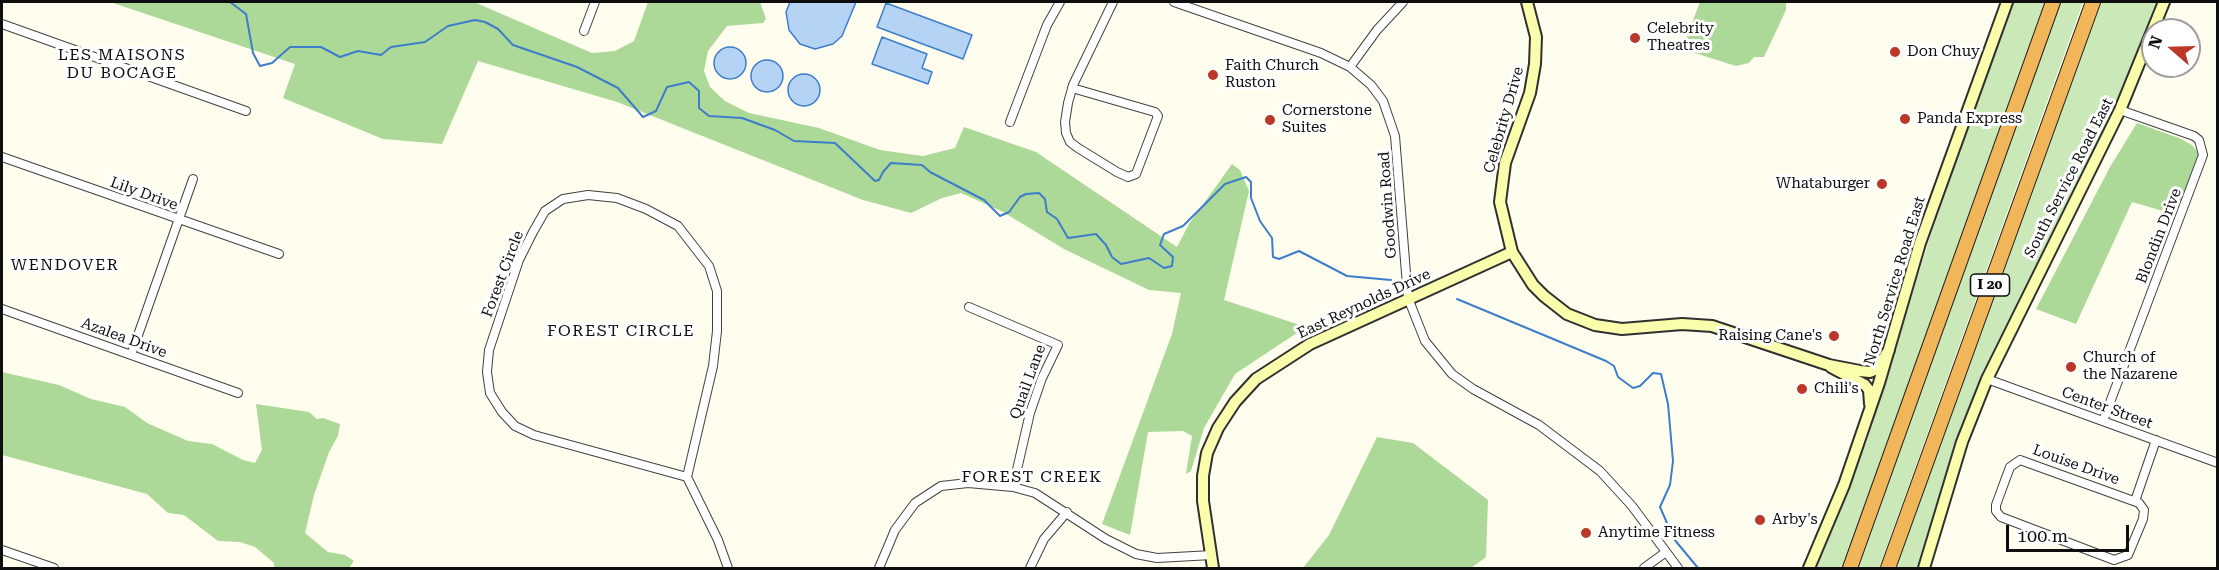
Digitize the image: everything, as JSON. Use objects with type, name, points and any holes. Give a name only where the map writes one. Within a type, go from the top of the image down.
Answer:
[{"type":"highway","name":"I 20","points":[[1850,568],[2054,2]]},
{"type":"highway","name":"I 20","points":[[1888,568],[2093,2]]},
{"type":"street","points":[[584,31],[596,2]]},
{"type":"street","points":[[1010,122],[1047,25],[1060,2]]},
{"type":"street","points":[[1072,88],[1155,112],[1158,116],[1136,174],[1128,177],[1117,172],[1070,142],[1065,122],[1072,88],[1113,2]]},
{"type":"street","name":"Goodwin Road","points":[[1173,2],[1321,53],[1350,67],[1371,84],[1383,101],[1395,136],[1408,298],[1425,341],[1452,374],[1473,389],[1539,425],[1594,466],[1632,506],[1678,568]]},
{"type":"street","points":[[1350,67],[1377,30],[1404,2]]},
{"type":"street","name":"Celebrity Drive","points":[[1527,2],[1536,37],[1535,64],[1530,93],[1505,163],[1501,189],[1502,214],[1512,252],[1533,285],[1556,306],[1581,320],[1622,329],[1682,324],[1712,326],[1828,365]]},
{"type":"street","name":"North Service Road East","points":[[1809,568],[1844,484],[1889,350],[1920,243],[2007,2]]},
{"type":"street","name":"South Service Road East","points":[[1923,568],[1962,442],[1987,379],[2120,110],[2164,2]]},
{"type":"street","points":[[2,24],[246,111]]},
{"type":"street","name":"Blondin Drive","points":[[2103,421],[2203,155],[2199,140],[2194,136],[2120,110]]},
{"type":"street","name":"Lily Drive","points":[[2,157],[279,254]]},
{"type":"street","points":[[131,355],[193,179]]},
{"type":"street","name":"Forest Circle","points":[[588,195],[617,198],[646,209],[678,226],[693,242],[709,266],[717,291],[713,366],[687,477],[534,435],[515,426],[501,412],[490,393],[487,372],[489,350],[519,260],[545,211],[563,199],[588,195]]},
{"type":"street","name":"East Reynolds Drive","points":[[1213,568],[1203,501],[1203,476],[1214,436],[1234,402],[1256,379],[1310,344],[1512,252]]},
{"type":"street","name":"Quail Lane","points":[[969,307],[1058,345],[1042,378],[1030,413],[1013,487]]},
{"type":"street","name":"Azalea Drive","points":[[2,309],[238,393]]},
{"type":"street","points":[[1828,365],[1870,372],[1877,369],[1889,350]]},
{"type":"street","points":[[1828,365],[1867,387],[1870,394],[1869,412]]},
{"type":"street","name":"Center Street","points":[[1987,379],[2217,463]]},
{"type":"street","name":"Louise Drive","points":[[2135,501],[2156,440]]},
{"type":"street","name":"Louise Drive","points":[[2020,460],[2135,501],[2143,507],[2143,519],[2130,552],[2117,560],[2006,520],[1996,510],[2010,467],[2020,460]]},
{"type":"street","points":[[687,477],[718,540],[728,568]]},
{"type":"street","points":[[879,568],[903,515],[928,493],[941,486],[968,483],[1013,487],[1042,496],[1106,539],[1136,554],[1157,558],[1212,555]]},
{"type":"street","points":[[1030,568],[1044,539],[1067,512]]},
{"type":"street","points":[[2,550],[54,568]]},
{"type":"street","points":[[1644,568],[1666,552]]},
{"type":"green space","points":[[110,2],[474,2],[592,53],[615,51],[634,41],[648,2],[760,2],[766,19],[763,23],[727,26],[708,51],[704,71],[710,87],[725,101],[749,113],[819,128],[880,150],[923,156],[955,148],[964,127],[1036,152],[1177,247],[1189,224],[1232,164],[1240,170],[1249,191],[1224,300],[1306,327],[1235,374],[1204,428],[1191,471],[1186,474],[1192,436],[1183,431],[1148,432],[1130,535],[1102,524],[1172,334],[1181,293],[1149,290],[1064,249],[1003,212],[961,193],[942,198],[911,213],[863,200],[617,102],[478,61],[442,144],[383,139],[283,98],[295,64]]},
{"type":"green space","points":[[1700,2],[1786,2],[1786,10],[1764,57],[1754,57],[1749,63],[1736,66],[1682,49]]},
{"type":"green space","points":[[2013,2],[2045,2],[1842,568],[1816,568],[1867,441],[1930,237]]},
{"type":"green space","points":[[2061,2],[2083,2],[1879,568],[1857,568]]},
{"type":"green space","points":[[2099,2],[2157,2],[2150,18],[2141,18],[2141,41],[2112,112],[1983,371],[1951,456],[1917,568],[1895,568]]},
{"type":"green space","points":[[2137,123],[2179,138],[2192,145],[2199,154],[2181,207],[2170,213],[2132,202],[2076,324],[2036,309],[2110,167]]},
{"type":"green space","points":[[2,372],[59,385],[91,399],[125,407],[147,423],[188,441],[212,444],[243,460],[255,463],[262,450],[256,404],[309,412],[317,419],[323,418],[340,424],[338,436],[329,452],[314,495],[305,533],[328,552],[345,555],[354,561],[349,568],[274,568],[274,563],[255,547],[240,542],[218,541],[184,515],[168,513],[147,494],[2,455]]},
{"type":"green space","points":[[1377,437],[1413,443],[1488,500],[1486,557],[1471,568],[1303,568],[1329,535]]},
{"type":"water","points":[[790,2],[856,2],[842,36],[833,44],[815,49],[800,44],[789,30],[786,12]]},
{"type":"water","points":[[886,3],[972,35],[963,59],[877,27]]},
{"type":"water","points":[[882,37],[927,54],[922,68],[932,72],[928,84],[872,64]]},
{"type":"water","points":[[730,47],[741,52],[746,63],[741,74],[730,79],[719,74],[714,63],[719,52]]},
{"type":"water","points":[[767,60],[778,65],[783,76],[778,87],[767,92],[756,87],[751,76],[756,65]]},
{"type":"water","points":[[804,74],[815,79],[820,90],[815,101],[804,106],[793,101],[788,90],[793,79]]},
{"type":"waterway","points":[[230,2],[246,14],[253,53],[260,66],[272,63],[290,47],[321,47],[340,57],[358,51],[381,55],[391,47],[425,42],[448,26],[475,20],[485,22],[498,29],[513,45],[577,67],[618,88],[643,117],[656,111],[667,87],[689,82],[699,91],[699,108],[709,116],[742,118],[775,130],[794,141],[835,143],[875,181],[879,180],[891,163],[922,165],[930,172],[984,200],[1000,216],[1009,212],[1020,197],[1039,193],[1045,199],[1047,212],[1057,219],[1068,238],[1096,234],[1106,245],[1112,257],[1121,264],[1149,258],[1164,268],[1172,266],[1173,257],[1160,245],[1164,234],[1183,226],[1225,184],[1246,177],[1251,182],[1251,198],[1260,221],[1272,238],[1273,257],[1279,259],[1299,251],[1347,276],[1391,280]]},
{"type":"waterway","points":[[1457,299],[1606,361],[1614,366],[1618,377],[1633,388],[1640,386],[1653,373],[1661,374],[1668,404],[1673,461],[1670,485],[1660,507],[1674,539],[1698,568]]},
{"type":"place","name":"Celebrity Theatres","points":[[1635,38]]},
{"type":"place","name":"Don Chuy","points":[[1895,52]]},
{"type":"place","name":"Faith Church Ruston","points":[[1213,75]]},
{"type":"place","name":"Panda Express","points":[[1905,119]]},
{"type":"place","name":"Cornerstone Suites","points":[[1270,120]]},
{"type":"place","name":"Whataburger","points":[[1882,184]]},
{"type":"place","name":"Raising Cane's","points":[[1834,336]]},
{"type":"place","name":"Church of the Nazarene","points":[[2071,367]]},
{"type":"place","name":"Chili's","points":[[1802,389]]},
{"type":"place","name":"Arby's","points":[[1760,520]]},
{"type":"place","name":"Anytime Fitness","points":[[1586,533]]},
{"type":"district","name":"LES MAISONS DU BOCAGE","points":[[122,64]]},
{"type":"district","name":"WENDOVER","points":[[65,265]]},
{"type":"district","name":"FOREST CIRCLE","points":[[621,331]]},
{"type":"district","name":"FOREST CREEK","points":[[1032,477]]}]
